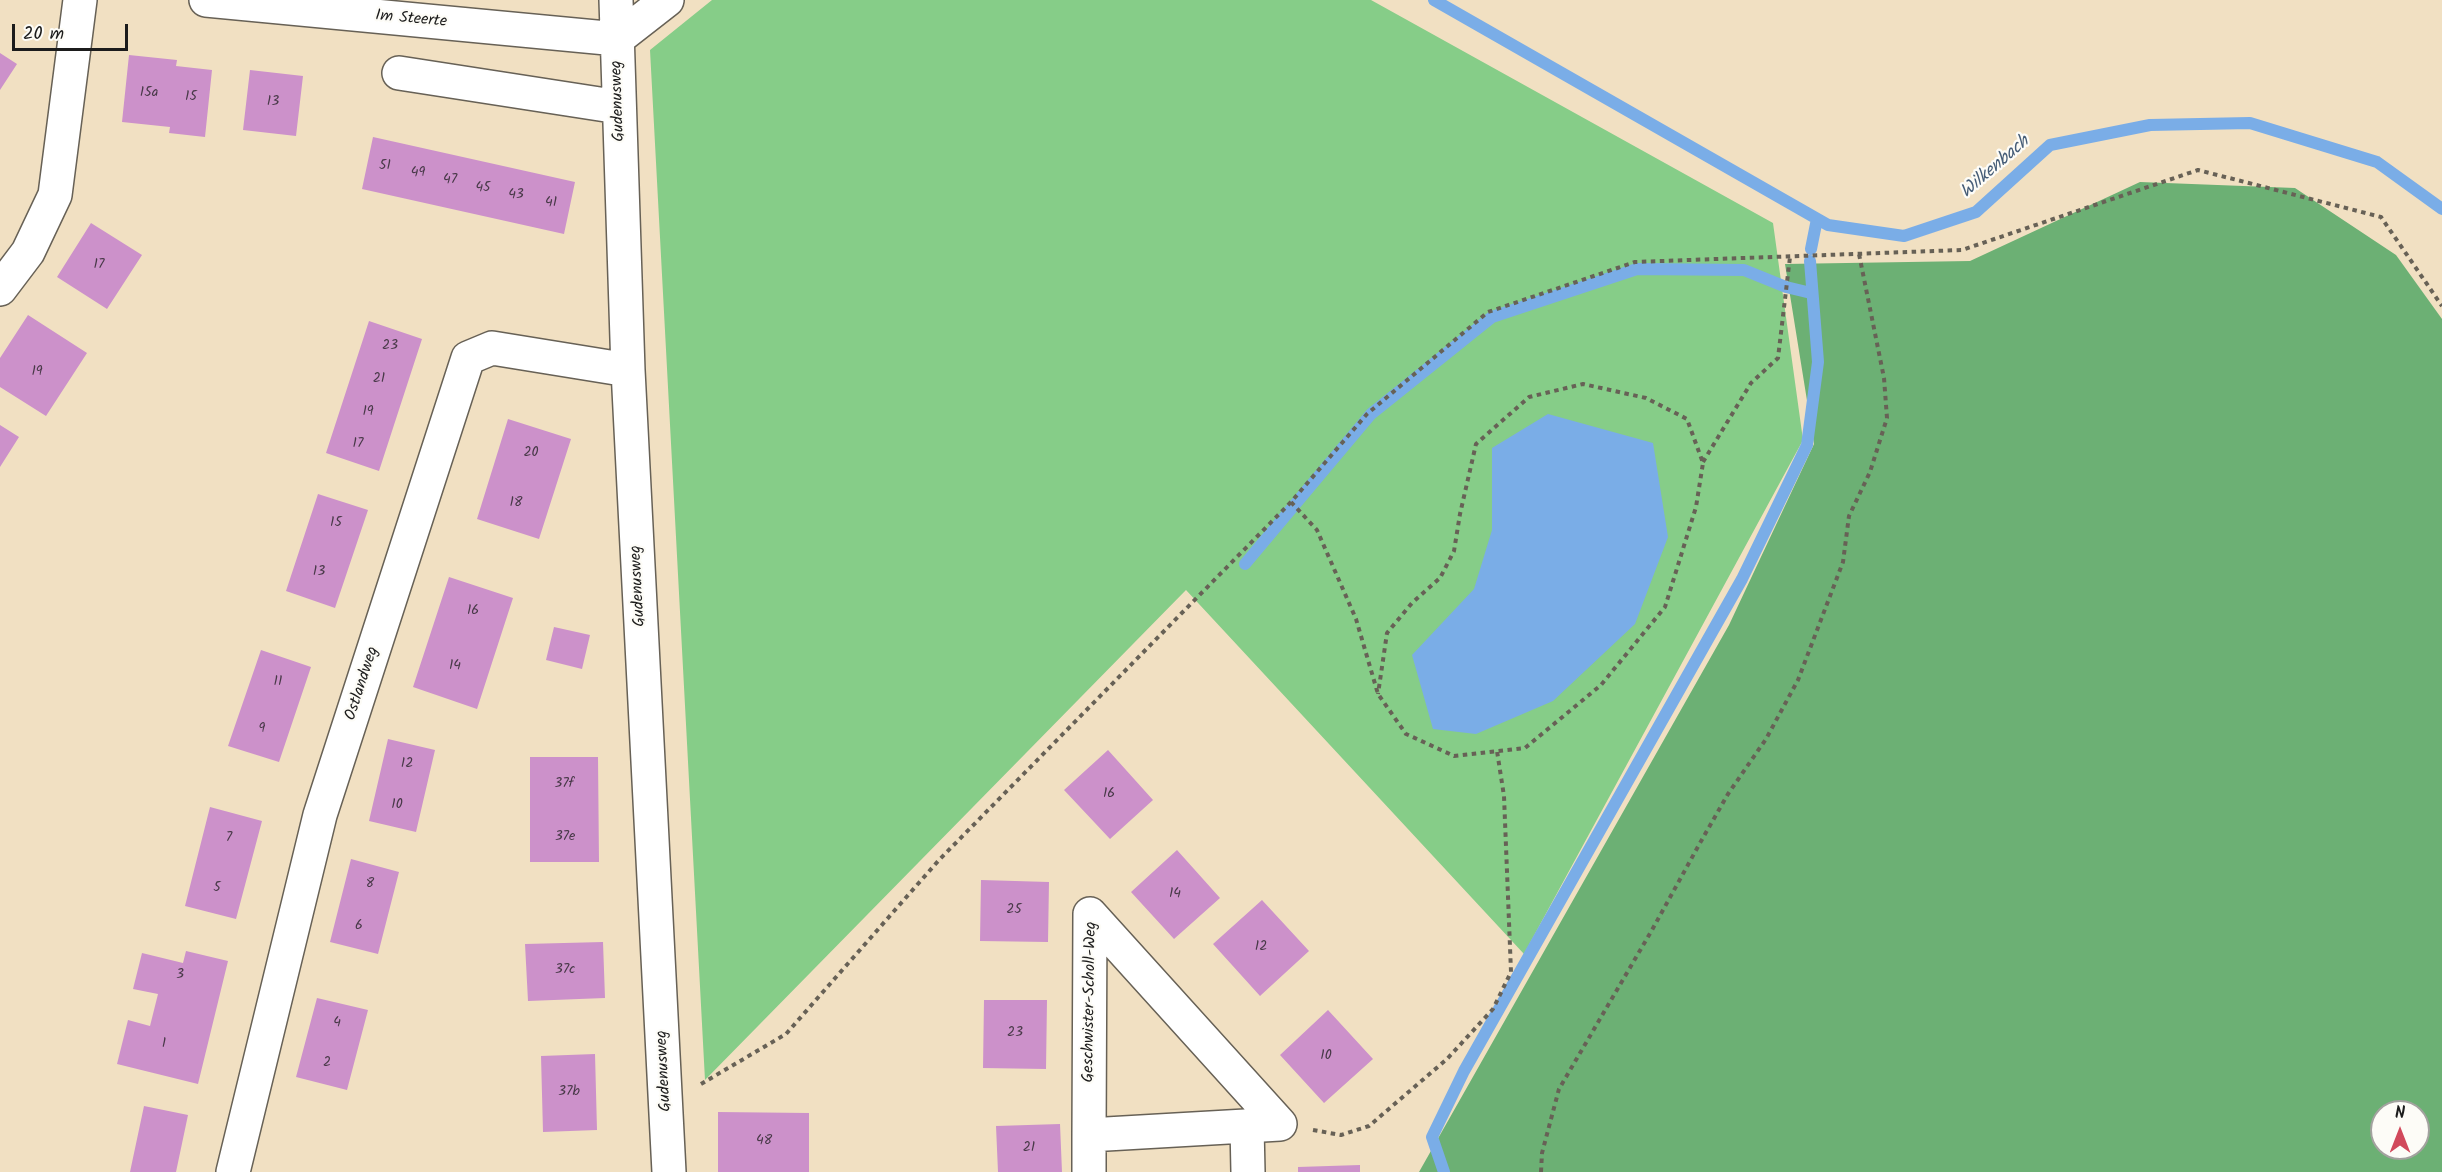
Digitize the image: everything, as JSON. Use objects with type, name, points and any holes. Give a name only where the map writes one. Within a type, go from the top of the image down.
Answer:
[{"type":"street","points":[[0,289],[28,252],[55,195],[80,0]]},
{"type":"street","name":"Im Steerte","points":[[206,0],[617,39]]},
{"type":"street","name":"Gudenusweg","points":[[616,0],[628,370],[669,1172]]},
{"type":"street","points":[[617,39],[667,0]]},
{"type":"street","points":[[399,73],[619,107]]},
{"type":"street","name":"Ostlandweg","points":[[232,1172],[320,815],[468,358],[492,348],[628,370]]},
{"type":"street","name":"Geschwister-Scholl-Weg","points":[[1089,1135],[1090,914],[1280,1124]]},
{"type":"street","points":[[1089,1172],[1089,1135],[1280,1124]]},
{"type":"street","points":[[1247,1126],[1248,1172]]},
{"type":"path","points":[[667,1104],[786,1034],[939,860],[1292,502],[1367,414],[1488,312],[1635,262],[1962,250],[2198,170],[2381,217],[2442,306]]},
{"type":"path","points":[[1541,1172],[1542,1153],[1559,1089],[1728,794],[1766,739],[1798,680],[1843,562],[1849,516],[1870,472],[1887,418],[1884,378],[1859,254]]},
{"type":"path","points":[[1292,502],[1317,530],[1356,620],[1378,694],[1406,734],[1454,756],[1525,748],[1601,686],[1665,607],[1696,507],[1703,463],[1751,383],[1778,358],[1790,257]]},
{"type":"path","points":[[1378,694],[1387,633],[1412,603],[1440,578],[1454,551],[1476,444],[1529,397],[1583,384],[1646,398],[1687,419],[1703,463]]},
{"type":"path","points":[[1280,1124],[1341,1136],[1369,1126],[1447,1059],[1493,1009],[1511,972],[1504,796],[1497,751]]},
{"type":"green space","points":[[712,0],[1371,0],[1773,223],[1803,440],[1524,954],[1186,590],[705,1080],[650,50]]},
{"type":"green space","points":[[2140,182],[2295,188],[2396,255],[2442,319],[2442,1172],[1419,1172],[1729,625],[1814,444],[1785,264],[1970,261]]},
{"type":"water","points":[[1548,414],[1653,443],[1668,537],[1635,624],[1553,701],[1476,734],[1433,729],[1412,655],[1474,589],[1492,530],[1492,448]]},
{"type":"building","points":[[0,53],[17,64],[0,90]]},
{"type":"building","points":[[129,55],[177,60],[176,66],[212,70],[205,137],[169,133],[170,127],[122,122]]},
{"type":"building","points":[[250,70],[303,76],[296,136],[243,130]]},
{"type":"building","points":[[373,137],[575,182],[564,234],[362,189]]},
{"type":"building","points":[[91,223],[142,255],[107,309],[57,277]]},
{"type":"building","points":[[28,315],[87,353],[46,416],[0,387],[0,358]]},
{"type":"building","points":[[369,321],[422,339],[379,471],[326,453]]},
{"type":"building","points":[[508,419],[571,439],[539,539],[477,519]]},
{"type":"building","points":[[0,425],[19,437],[0,467]]},
{"type":"building","points":[[318,494],[368,510],[335,608],[286,591]]},
{"type":"building","points":[[449,577],[513,598],[477,709],[413,687]]},
{"type":"building","points":[[554,627],[590,635],[582,669],[546,660]]},
{"type":"building","points":[[261,650],[311,667],[279,762],[228,746]]},
{"type":"building","points":[[388,739],[435,750],[416,832],[369,821]]},
{"type":"building","points":[[1108,750],[1153,800],[1110,839],[1064,790]]},
{"type":"building","points":[[530,757],[598,757],[599,862],[530,862]]},
{"type":"building","points":[[210,807],[262,821],[236,919],[185,906]]},
{"type":"building","points":[[1177,850],[1220,898],[1174,939],[1131,892]]},
{"type":"building","points":[[351,859],[399,872],[378,954],[330,942]]},
{"type":"building","points":[[981,880],[1049,882],[1048,942],[980,941]]},
{"type":"building","points":[[1262,900],[1309,951],[1260,996],[1213,944]]},
{"type":"building","points":[[603,942],[605,998],[528,1001],[525,944]]},
{"type":"building","points":[[186,951],[228,961],[198,1084],[117,1064],[128,1020],[150,1026],[158,994],[133,989],[142,953],[183,963]]},
{"type":"building","points":[[317,998],[368,1010],[347,1090],[296,1077]]},
{"type":"building","points":[[984,1000],[1047,1000],[1046,1069],[983,1068]]},
{"type":"building","points":[[1328,1010],[1373,1059],[1324,1103],[1280,1055]]},
{"type":"building","points":[[595,1054],[597,1130],[543,1132],[541,1056]]},
{"type":"building","points":[[144,1106],[188,1115],[176,1172],[130,1172]]},
{"type":"building","points":[[718,1112],[809,1113],[809,1172],[718,1172]]},
{"type":"building","points":[[1060,1124],[1062,1172],[998,1172],[996,1126]]},
{"type":"building","points":[[1360,1165],[1360,1172],[1298,1172],[1298,1167]]},
{"type":"waterway","name":"Wilkenbach","points":[[1434,0],[1828,225],[1904,236],[1976,212],[2050,145],[2150,125],[2250,123],[2377,162],[2442,209]]},
{"type":"waterway","points":[[1811,249],[1817,219]]},
{"type":"waterway","points":[[1444,1172],[1432,1137],[1464,1071],[1742,579],[1807,445],[1818,362],[1810,261]]},
{"type":"waterway","points":[[1245,564],[1371,414],[1492,317],[1637,269],[1744,270],[1786,287],[1811,293]]}]
